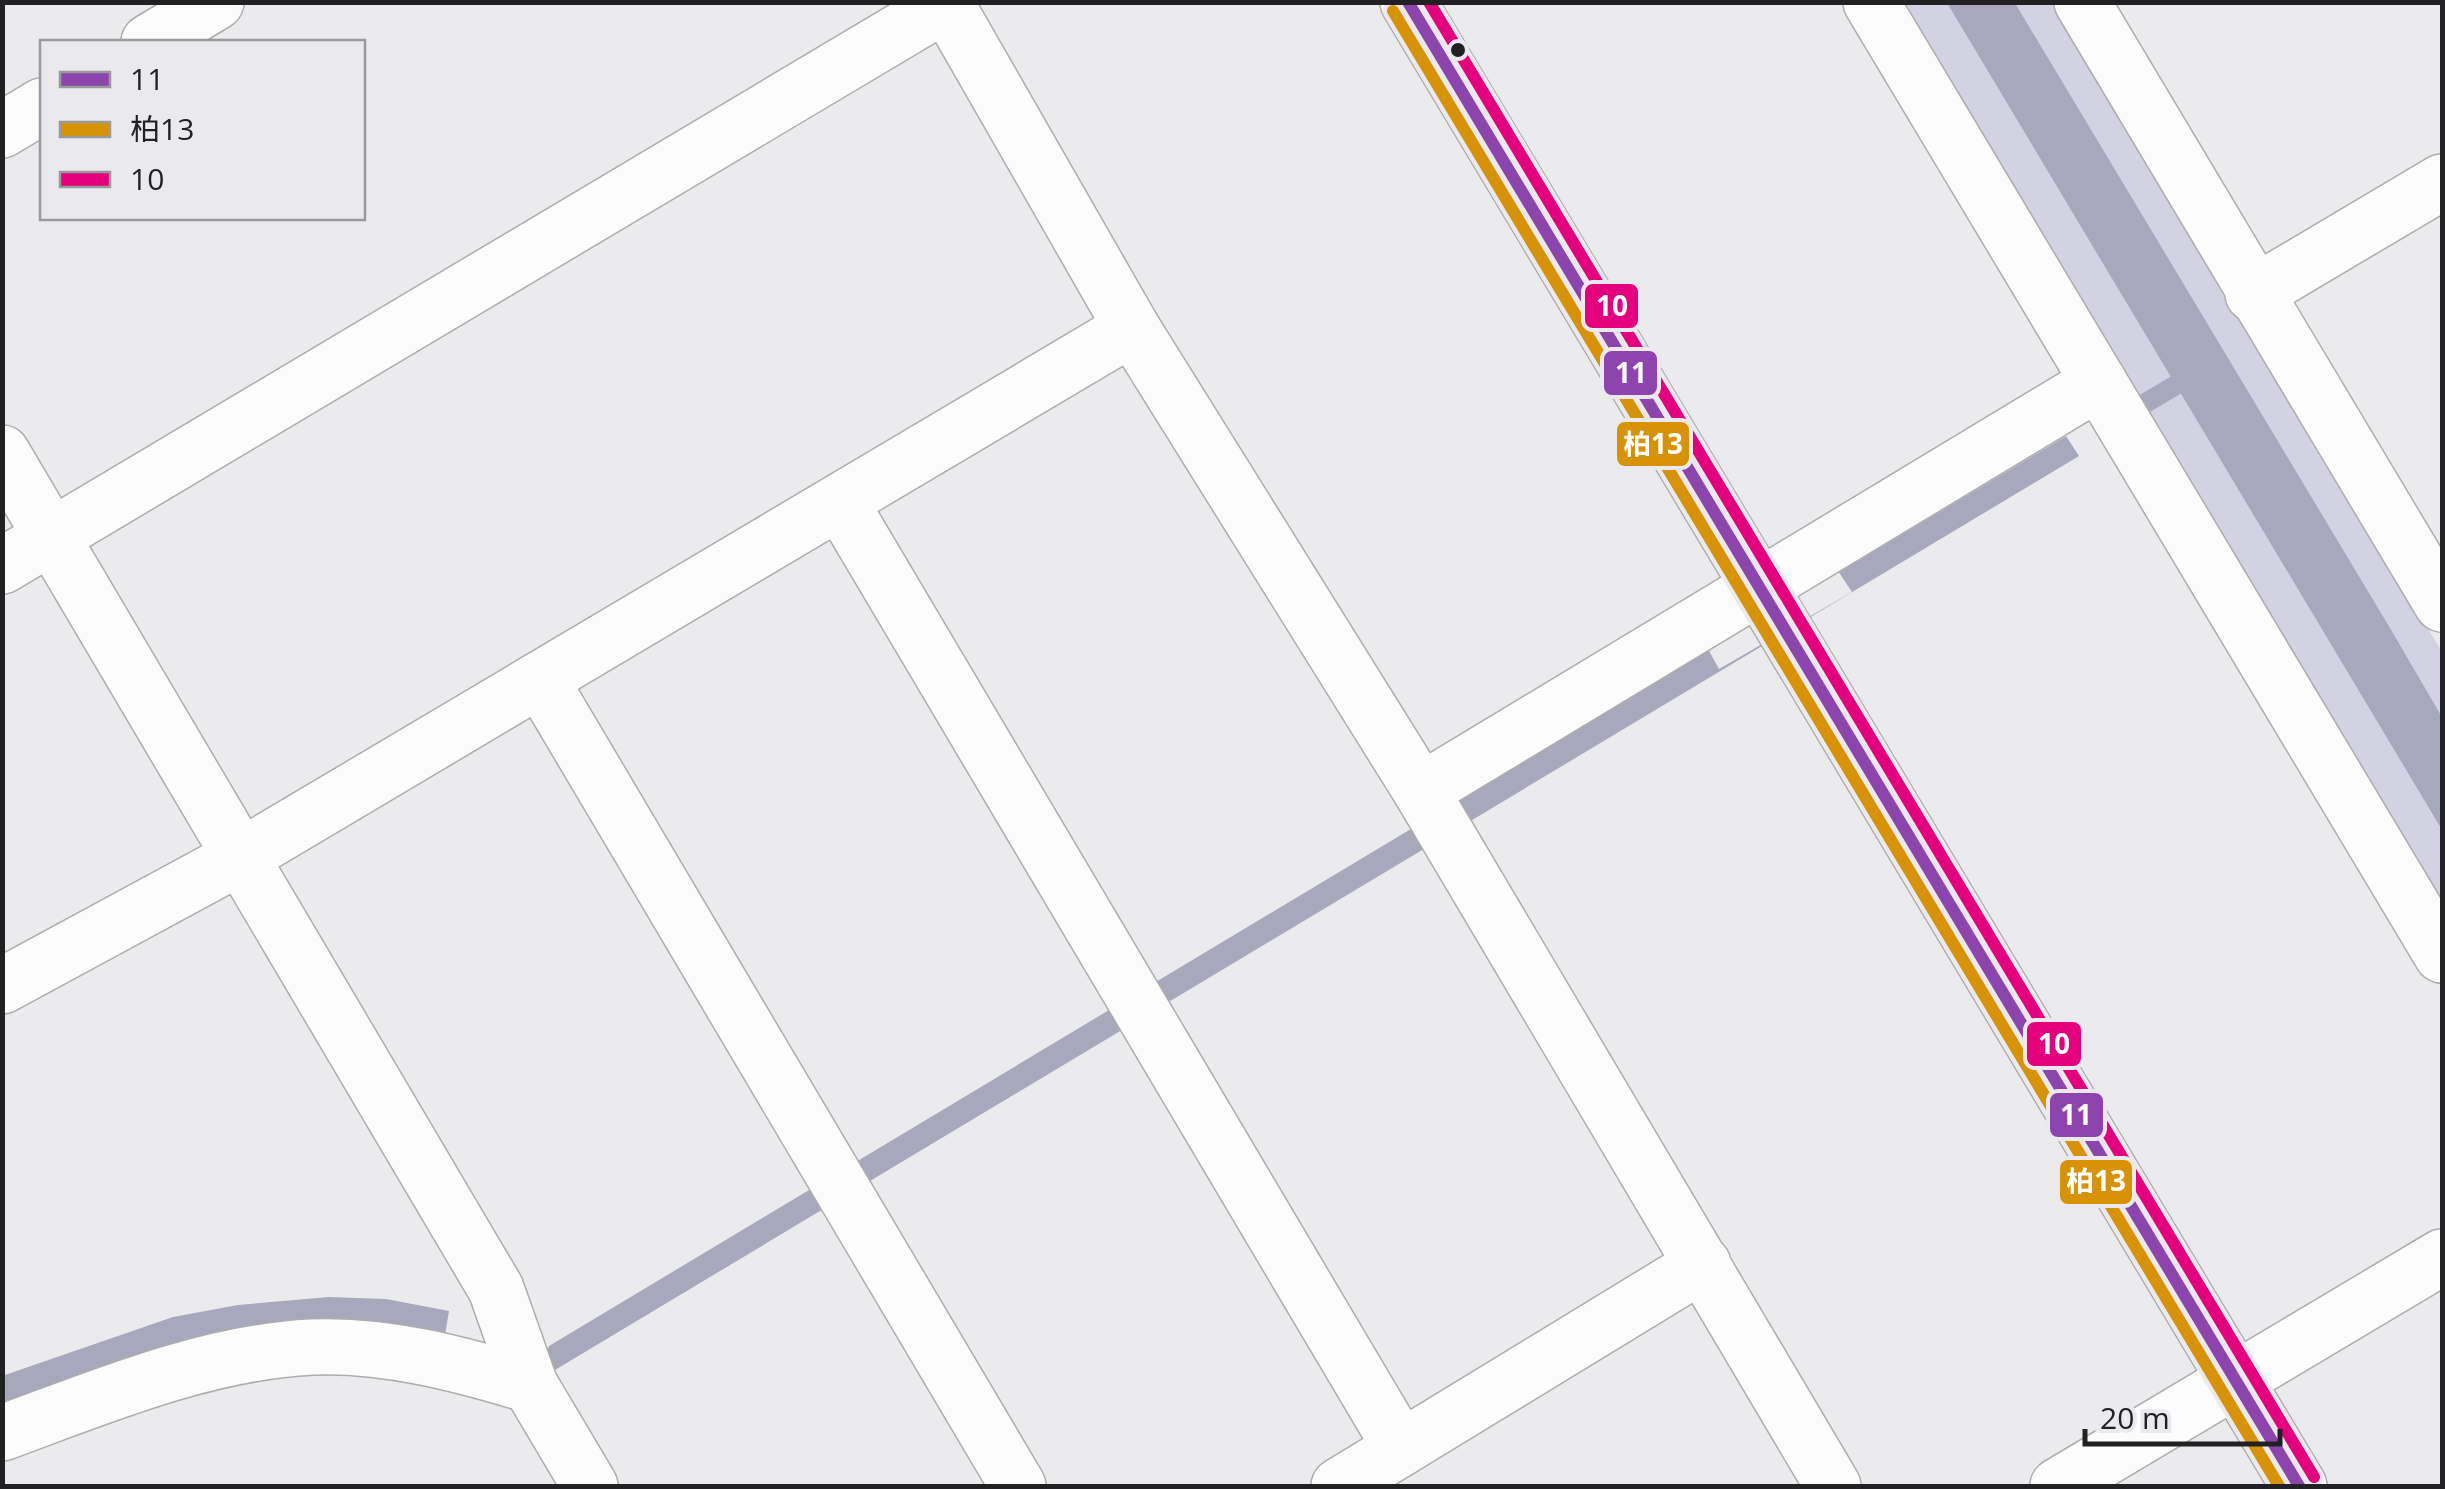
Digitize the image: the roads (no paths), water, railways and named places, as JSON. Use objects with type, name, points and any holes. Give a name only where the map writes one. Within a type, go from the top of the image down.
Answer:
[{"type":"street","points":[[157,25],[216,2]]},
{"type":"street","points":[[1408,2],[2299,1486]]},
{"type":"street","points":[[1871,2],[2442,955]]},
{"type":"street","points":[[2082,2],[2253,294],[2442,604]]},
{"type":"street","points":[[2,566],[947,3],[1132,328],[1421,791],[1834,1486]]},
{"type":"street","points":[[2,130],[40,107]]},
{"type":"street","points":[[2253,294],[2442,182]]},
{"type":"street","points":[[2,986],[244,855],[1132,328]]},
{"type":"street","points":[[1421,791],[2099,382]]},
{"type":"street","points":[[2,452],[244,855],[496,1289],[530,1385],[590,1486]]},
{"type":"street","points":[[840,502],[1401,1448]]},
{"type":"street","points":[[541,682],[1018,1486]]},
{"type":"street","points":[[2058,1486],[2442,1257]]},
{"type":"street","points":[[1339,1486],[1702,1264]]},
{"type":"street","points":[[2,1433],[218,1361],[314,1347],[442,1358],[530,1385]]},
{"type":"waterway","points":[[2139,407],[2196,373]]}]
